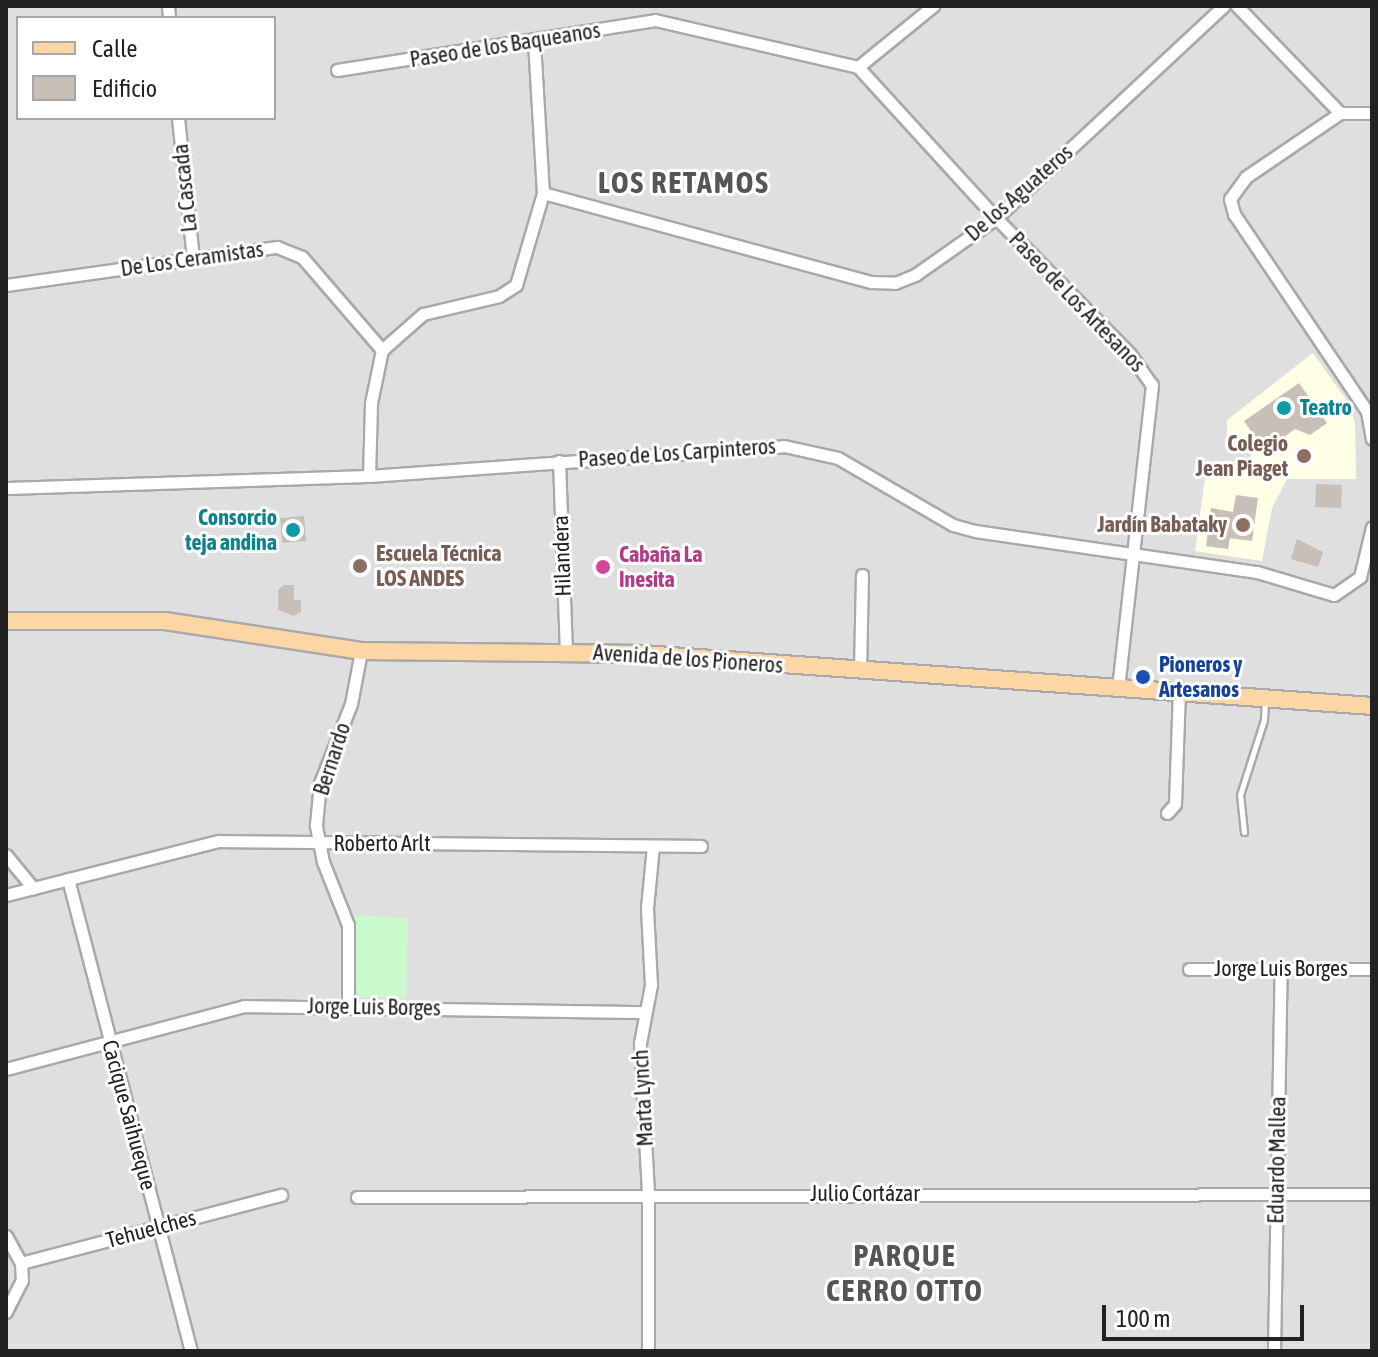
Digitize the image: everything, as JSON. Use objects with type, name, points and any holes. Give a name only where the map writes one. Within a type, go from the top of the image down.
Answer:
[{"type":"main road","name":"Avenida de los Pioneros","points":[[6,621],[165,621],[361,651],[566,652],[1372,706]]},
{"type":"street","points":[[652,6],[655,20]]},
{"type":"street","points":[[858,67],[933,6]]},
{"type":"street","name":"De los Aguateros","points":[[543,193],[871,282],[895,283],[915,275],[996,218],[1223,6]]},
{"type":"street","points":[[1237,6],[1340,113]]},
{"type":"street","name":"Paseo de los Baqueanos","points":[[337,70],[655,20],[858,67]]},
{"type":"street","points":[[369,476],[371,403],[382,350],[423,314],[499,296],[516,285],[543,193],[534,41]]},
{"type":"street","name":"Paseo de Los Artesanos","points":[[858,67],[996,218],[1130,354],[1152,385],[1155,400],[1132,556],[1118,687]]},
{"type":"street","points":[[1372,113],[1340,113],[1246,177],[1230,199],[1234,214],[1367,411],[1372,439]]},
{"type":"street","name":"La Cascada","points":[[178,120],[193,259]]},
{"type":"street","name":"De Los Ceramistas","points":[[6,285],[277,247],[291,250],[302,257],[382,350]]},
{"type":"street","name":"Paseo de Los Carpinteros","points":[[6,488],[369,476],[741,446],[813,450],[885,483],[953,525],[1132,556],[1257,572],[1334,595],[1360,577],[1372,527]]},
{"type":"street","name":"Hilandera","points":[[559,461],[566,652]]},
{"type":"street","points":[[860,670],[862,575]]},
{"type":"street","name":"Bernardo","points":[[348,1007],[348,925],[318,843],[320,783],[351,704],[361,651]]},
{"type":"street","points":[[1167,813],[1175,804],[1179,692]]},
{"type":"street","name":"Roberto Arlt","points":[[6,895],[218,841],[701,846]]},
{"type":"street","name":"Marta Lynch","points":[[648,1351],[648,1193],[640,1043],[651,985],[647,908],[653,846]]},
{"type":"street","points":[[6,855],[33,888]]},
{"type":"street","name":"Cacique Saihueque","points":[[68,879],[191,1351]]},
{"type":"street","name":"Jorge Luis Borges","points":[[1189,969],[1372,969]]},
{"type":"street","name":"Eduardo Mallea","points":[[1274,1351],[1281,969]]},
{"type":"street","name":"Jorge Luis Borges","points":[[6,1069],[244,1006],[644,1012]]},
{"type":"street","name":"Julio Cortázar","points":[[357,1197],[648,1193],[1372,1194]]},
{"type":"street","name":"Tehuelches","points":[[21,1263],[281,1195]]},
{"type":"street","points":[[6,1236],[21,1263],[16,1298],[6,1312]]},
{"type":"lane","points":[[1244,832],[1240,795],[1264,720],[1265,699]]},
{"type":"shaded area","points":[[6,6],[1372,6],[1372,1351],[6,1351]]},
{"type":"shaded area","name":"Colegio Jean Piaget","points":[[1313,353],[1347,401],[1355,422],[1356,479],[1287,479],[1272,508],[1262,561],[1195,551],[1207,464],[1250,468],[1252,442],[1227,438],[1227,420]]},
{"type":"green space","points":[[356,915],[408,918],[406,997],[358,997],[348,925]]},
{"type":"building","points":[[1299,383],[1327,423],[1310,435],[1295,429],[1265,451],[1244,421]]},
{"type":"building","points":[[1316,484],[1342,485],[1341,508],[1315,507]]},
{"type":"building","points":[[1236,495],[1258,498],[1252,541],[1230,538],[1228,549],[1206,546],[1211,508],[1233,512]]},
{"type":"building","name":"Consorcio teja andina","points":[[304,516],[306,541],[282,543],[280,518]]},
{"type":"building","points":[[1297,539],[1323,552],[1318,567],[1291,559]]},
{"type":"building","name":"Consorcio teja andina","points":[[284,585],[294,585],[294,600],[301,600],[301,612],[294,616],[278,610],[278,590]]},
{"type":"place","name":"Teatro","points":[[1284,408]]},
{"type":"place","name":"Colegio Jean Piaget","points":[[1304,456]]},
{"type":"place","name":"Jardín Babataky","points":[[1243,525]]},
{"type":"place","name":"Consorcio teja andina","points":[[293,530]]},
{"type":"place","name":"Escuela Técnica LOS ANDES","points":[[360,566]]},
{"type":"place","name":"Cabaña La Inesita","points":[[603,567]]},
{"type":"place","name":"Pioneros y Artesanos","points":[[1143,677]]},
{"type":"district","name":"LOS RETAMOS","points":[[684,182]]},
{"type":"district","name":"PARQUE CERRO OTTO","points":[[905,1272]]}]
